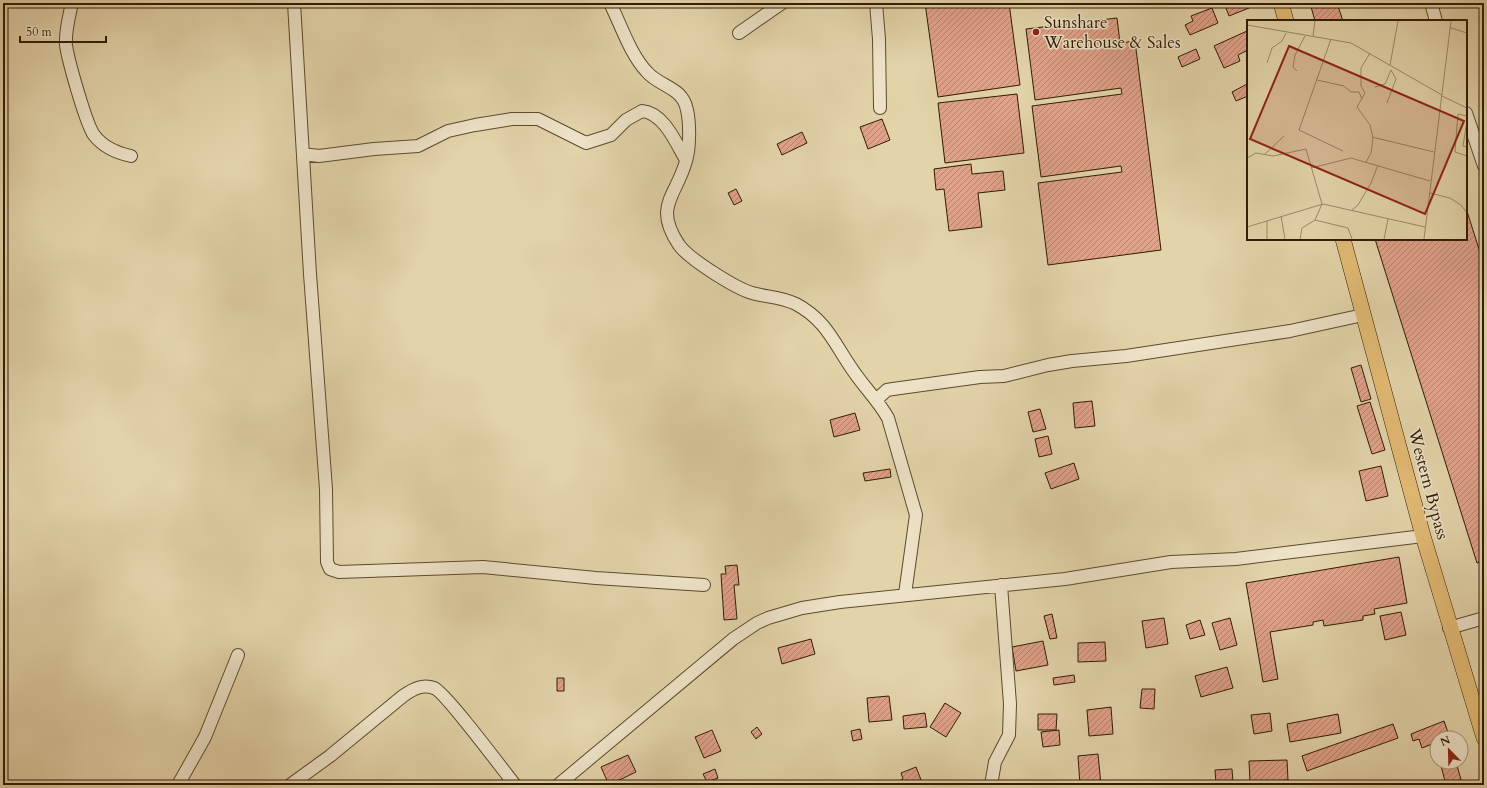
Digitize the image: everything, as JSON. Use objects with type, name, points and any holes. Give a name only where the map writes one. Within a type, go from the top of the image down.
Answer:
[{"type":"main road","points":[[1282,3],[1286,20]]},
{"type":"main road","name":"Western Bypass","points":[[1343,240],[1423,536],[1484,738]]},
{"type":"street","points":[[72,3],[67,26],[66,45],[70,66],[88,122],[94,135],[107,147],[131,156]]},
{"type":"street","points":[[294,3],[326,489],[326,562],[330,569],[338,572],[483,567],[596,578],[704,585]]},
{"type":"street","points":[[610,3],[643,68],[648,74],[673,88],[683,98],[687,108],[689,121],[686,160],[679,179],[669,197],[666,212],[671,230],[680,246],[693,258],[737,287],[795,304],[819,320],[829,332],[852,370],[888,418],[916,515],[905,594]]},
{"type":"street","points":[[739,33],[782,3]]},
{"type":"street","points":[[876,3],[880,108]]},
{"type":"street","points":[[1431,3],[1436,20]]},
{"type":"street","points":[[303,154],[319,156],[374,149],[418,146],[448,131],[512,119],[538,119],[586,142],[611,136],[626,120],[642,111],[655,116],[666,127],[686,160]]},
{"type":"street","points":[[1467,116],[1484,166]]},
{"type":"street","points":[[876,400],[887,390],[980,377],[1004,376],[1048,365],[1072,361],[1126,356],[1290,331],[1363,315]]},
{"type":"street","points":[[558,785],[727,644],[756,623],[802,608],[905,594],[1077,578],[1171,562],[1236,559],[1423,536]]},
{"type":"street","points":[[991,785],[996,762],[1009,735],[1010,704],[1001,585]]},
{"type":"street","points":[[1450,628],[1484,618]]},
{"type":"street","points":[[178,785],[205,737],[238,655]]},
{"type":"street","points":[[290,785],[330,756],[403,696],[412,690],[424,686],[436,688],[515,785]]},
{"type":"building","points":[[925,3],[1009,3],[1020,85],[938,97]]},
{"type":"building","points":[[1224,3],[1253,3],[1254,6],[1229,16]]},
{"type":"building","points":[[1310,3],[1337,3],[1343,20],[1315,20]]},
{"type":"building","points":[[1212,8],[1218,23],[1190,35],[1185,25],[1193,21],[1191,16]]},
{"type":"building","points":[[1117,18],[1120,43],[1135,41],[1161,250],[1048,265],[1038,183],[1122,172],[1121,166],[1041,177],[1032,106],[1122,94],[1121,88],[1035,100],[1026,29]]},
{"type":"building","points":[[1247,31],[1247,50],[1238,55],[1240,61],[1224,68],[1214,46]]},
{"type":"building","points":[[1196,49],[1200,59],[1182,67],[1178,57]]},
{"type":"building","points":[[1247,84],[1247,96],[1236,101],[1232,92]]},
{"type":"building","points":[[1017,94],[1024,153],[945,163],[938,103]]},
{"type":"building","points":[[882,119],[890,140],[868,149],[860,127]]},
{"type":"building","points":[[802,132],[807,143],[782,155],[777,144]]},
{"type":"building","points":[[971,164],[972,174],[1003,171],[1005,190],[978,193],[982,227],[949,231],[944,189],[936,190],[934,169]]},
{"type":"building","points":[[736,189],[742,201],[734,205],[728,193]]},
{"type":"building","points":[[1467,211],[1484,265],[1484,561],[1477,563],[1375,240],[1467,240]]},
{"type":"building","points":[[1361,365],[1371,399],[1361,402],[1351,368]]},
{"type":"building","points":[[1092,401],[1095,426],[1075,428],[1073,403]]},
{"type":"building","points":[[1370,402],[1385,450],[1372,454],[1357,406]]},
{"type":"building","points":[[1040,409],[1046,429],[1033,432],[1028,412]]},
{"type":"building","points":[[855,413],[860,430],[834,437],[830,420]]},
{"type":"building","points":[[1048,436],[1052,454],[1039,457],[1035,439]]},
{"type":"building","points":[[1074,463],[1079,479],[1051,489],[1045,473]]},
{"type":"building","points":[[1381,466],[1388,496],[1366,501],[1359,471]]},
{"type":"building","points":[[890,469],[891,477],[865,481],[863,473]]},
{"type":"building","points":[[1399,557],[1407,603],[1374,609],[1375,614],[1363,616],[1363,620],[1324,626],[1323,620],[1313,622],[1313,625],[1270,632],[1278,679],[1263,682],[1246,583]]},
{"type":"building","points":[[737,565],[739,585],[734,585],[737,619],[724,620],[721,574],[726,574],[725,566]]},
{"type":"building","points":[[1401,612],[1406,635],[1385,640],[1380,616]]},
{"type":"building","points":[[1052,614],[1057,638],[1050,639],[1044,616]]},
{"type":"building","points":[[1164,618],[1168,644],[1146,648],[1142,621]]},
{"type":"building","points":[[1230,618],[1237,645],[1220,650],[1212,623]]},
{"type":"building","points":[[1200,620],[1205,635],[1190,639],[1186,625]]},
{"type":"building","points":[[811,639],[815,654],[782,664],[778,648]]},
{"type":"building","points":[[1043,641],[1048,665],[1016,671],[1012,647]]},
{"type":"building","points":[[1105,642],[1106,661],[1078,662],[1078,643]]},
{"type":"building","points":[[1227,667],[1233,688],[1201,697],[1195,676]]},
{"type":"building","points":[[1074,675],[1075,682],[1054,685],[1053,678]]},
{"type":"building","points":[[557,678],[564,678],[564,691],[557,691]]},
{"type":"building","points":[[1142,689],[1155,689],[1154,709],[1140,708]]},
{"type":"building","points":[[889,696],[892,720],[869,722],[867,698]]},
{"type":"building","points":[[945,703],[961,713],[946,737],[930,727]]},
{"type":"building","points":[[1111,707],[1113,734],[1089,736],[1087,710]]},
{"type":"building","points":[[925,713],[927,727],[904,729],[903,716]]},
{"type":"building","points":[[1270,713],[1272,731],[1254,734],[1251,715]]},
{"type":"building","points":[[1038,714],[1057,714],[1056,730],[1038,730]]},
{"type":"building","points":[[1338,714],[1341,733],[1290,742],[1287,724]]},
{"type":"building","points":[[1444,721],[1447,730],[1429,730],[1429,745],[1422,748],[1419,739],[1413,741],[1411,734]]},
{"type":"building","points":[[1393,724],[1398,738],[1307,771],[1302,756]]},
{"type":"building","points":[[757,727],[762,734],[756,739],[751,732]]},
{"type":"building","points":[[860,729],[862,739],[853,741],[851,731]]},
{"type":"building","points":[[712,730],[721,751],[704,758],[695,737]]},
{"type":"building","points":[[1059,730],[1060,745],[1043,747],[1041,732]]},
{"type":"building","points":[[1098,754],[1101,785],[1080,785],[1078,756]]},
{"type":"building","points":[[628,755],[636,772],[609,785],[601,767]]},
{"type":"building","points":[[1287,760],[1288,780],[1250,782],[1249,761]]},
{"type":"building","points":[[916,767],[923,785],[895,785],[894,783],[903,779],[901,773]]},
{"type":"building","points":[[715,769],[718,778],[707,782],[703,774]]},
{"type":"building","points":[[1232,769],[1233,782],[1216,783],[1215,770]]},
{"type":"building","points":[[1442,770],[1458,770],[1462,783],[1446,785]]},
{"type":"place","name":"Sunshare Warehouse & Sales","points":[[1036,32]]}]
